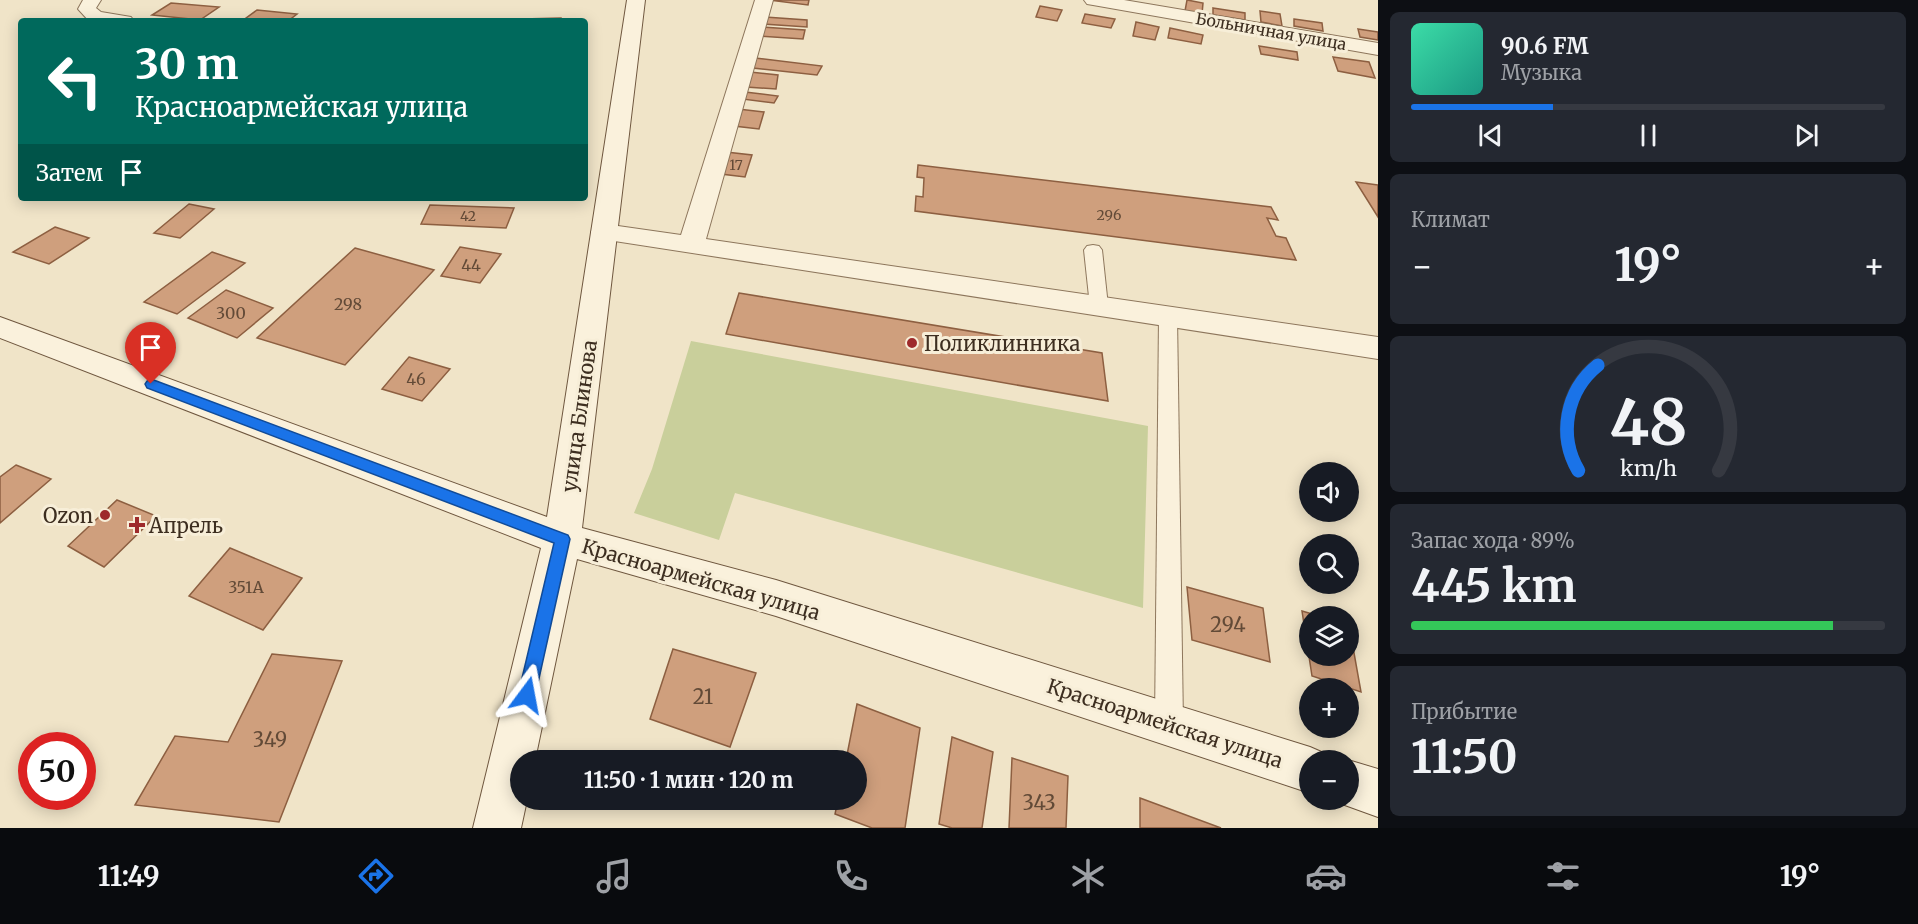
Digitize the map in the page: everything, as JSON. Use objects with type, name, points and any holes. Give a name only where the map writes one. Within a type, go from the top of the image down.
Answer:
[{"type":"main road","points":[[92,0],[87,9],[95,17],[102,18]]},
{"type":"main road","name":"улица Блинова","points":[[497,828],[562,539],[636,0]]},
{"type":"main road","points":[[691,245],[764,0]]},
{"type":"main road","name":"Больничная улица","points":[[1093,0],[1378,49]]},
{"type":"main road","points":[[604,231],[1378,348]]},
{"type":"main road","name":"Красноармейская улица","points":[[0,327],[562,539],[776,598],[1299,766]]},
{"type":"main road","points":[[1359,787],[1378,793]]},
{"type":"lane","points":[[1093,250],[1099,306]]},
{"type":"lane","points":[[1168,316],[1169,724]]},
{"type":"green space","points":[[691,341],[1148,426],[1143,608],[735,493],[719,540],[634,513],[652,469]]},
{"type":"building","points":[[769,0],[809,0],[808,5]]},
{"type":"building","points":[[1187,0],[1203,3],[1202,14],[1185,11]]},
{"type":"building","points":[[171,3],[219,7],[203,18],[152,15]]},
{"type":"building","points":[[1040,6],[1062,10],[1057,21],[1036,17]]},
{"type":"building","points":[[1213,8],[1245,13],[1245,20],[1213,15]]},
{"type":"building","points":[[257,10],[297,14],[292,18],[246,18]]},
{"type":"building","points":[[1260,11],[1280,14],[1282,26],[1261,22]]},
{"type":"building","points":[[1085,14],[1115,19],[1111,28],[1082,23]]},
{"type":"building","points":[[765,17],[807,20],[807,27],[763,24]]},
{"type":"building","points":[[1294,19],[1322,23],[1323,31],[1294,26]]},
{"type":"building","points":[[1136,22],[1159,27],[1155,40],[1133,36]]},
{"type":"building","points":[[762,27],[805,30],[803,39],[759,36]]},
{"type":"building","points":[[1170,28],[1203,35],[1201,44],[1168,38]]},
{"type":"building","points":[[1358,29],[1378,32],[1378,40],[1360,37]]},
{"type":"building","points":[[1259,46],[1297,52],[1298,60],[1261,54]]},
{"type":"building","points":[[1333,57],[1369,62],[1375,78],[1338,71]]},
{"type":"building","points":[[755,58],[822,66],[817,75],[753,68]]},
{"type":"building","points":[[750,72],[778,75],[776,89],[746,87]]},
{"type":"building","points":[[745,92],[778,96],[774,103],[742,99]]},
{"type":"building","points":[[738,109],[764,112],[759,129],[734,126]]},
{"type":"building","points":[[726,152],[752,155],[745,177],[721,174]]},
{"type":"building","points":[[918,165],[1271,207],[1278,220],[1267,218],[1276,236],[1286,238],[1296,260],[915,211],[916,196],[923,197],[924,178],[917,177]]},
{"type":"building","points":[[1356,182],[1378,185],[1378,217]]},
{"type":"building","points":[[189,204],[214,209],[180,238],[154,233]]},
{"type":"building","points":[[430,205],[514,208],[506,228],[421,224]]},
{"type":"building","points":[[55,227],[89,238],[49,264],[13,252]]},
{"type":"building","points":[[460,247],[501,254],[480,283],[441,276]]},
{"type":"building","points":[[355,248],[434,270],[345,365],[257,338]]},
{"type":"building","points":[[212,252],[245,263],[177,314],[144,302]]},
{"type":"building","points":[[226,290],[273,308],[237,338],[188,318]]},
{"type":"building","name":"Поликлинника","points":[[739,293],[1102,353],[1108,401],[726,334]]},
{"type":"building","points":[[409,357],[450,369],[422,401],[382,389]]},
{"type":"building","points":[[16,465],[51,479],[0,523],[0,477]]},
{"type":"building","points":[[117,500],[156,516],[104,567],[68,546]]},
{"type":"building","points":[[230,548],[302,578],[263,630],[189,596]]},
{"type":"building","points":[[1187,587],[1263,608],[1270,662],[1192,640]]},
{"type":"building","points":[[673,649],[756,673],[730,747],[650,719]]},
{"type":"building","points":[[272,654],[342,661],[279,822],[135,805],[175,736],[228,742]]},
{"type":"building","points":[[1310,666],[1356,666],[1358,678],[1318,678],[1312,676]]},
{"type":"building","points":[[857,704],[920,728],[905,828],[872,828],[835,814],[836,810],[867,810],[867,750],[848,750]]},
{"type":"building","points":[[952,737],[993,752],[982,828],[952,828],[939,824]]},
{"type":"building","points":[[1012,758],[1068,776],[1066,828],[1009,828]]},
{"type":"building","points":[[1140,798],[1221,828],[1140,828]]},
{"type":"place","name":"Поликлинника","points":[[912,343]]},
{"type":"place","name":"Ozon","points":[[105,515]]},
{"type":"place","name":"Апрель","points":[[137,525]]},
{"type":"route","points":[[151,384],[562,539],[527,695]]}]
